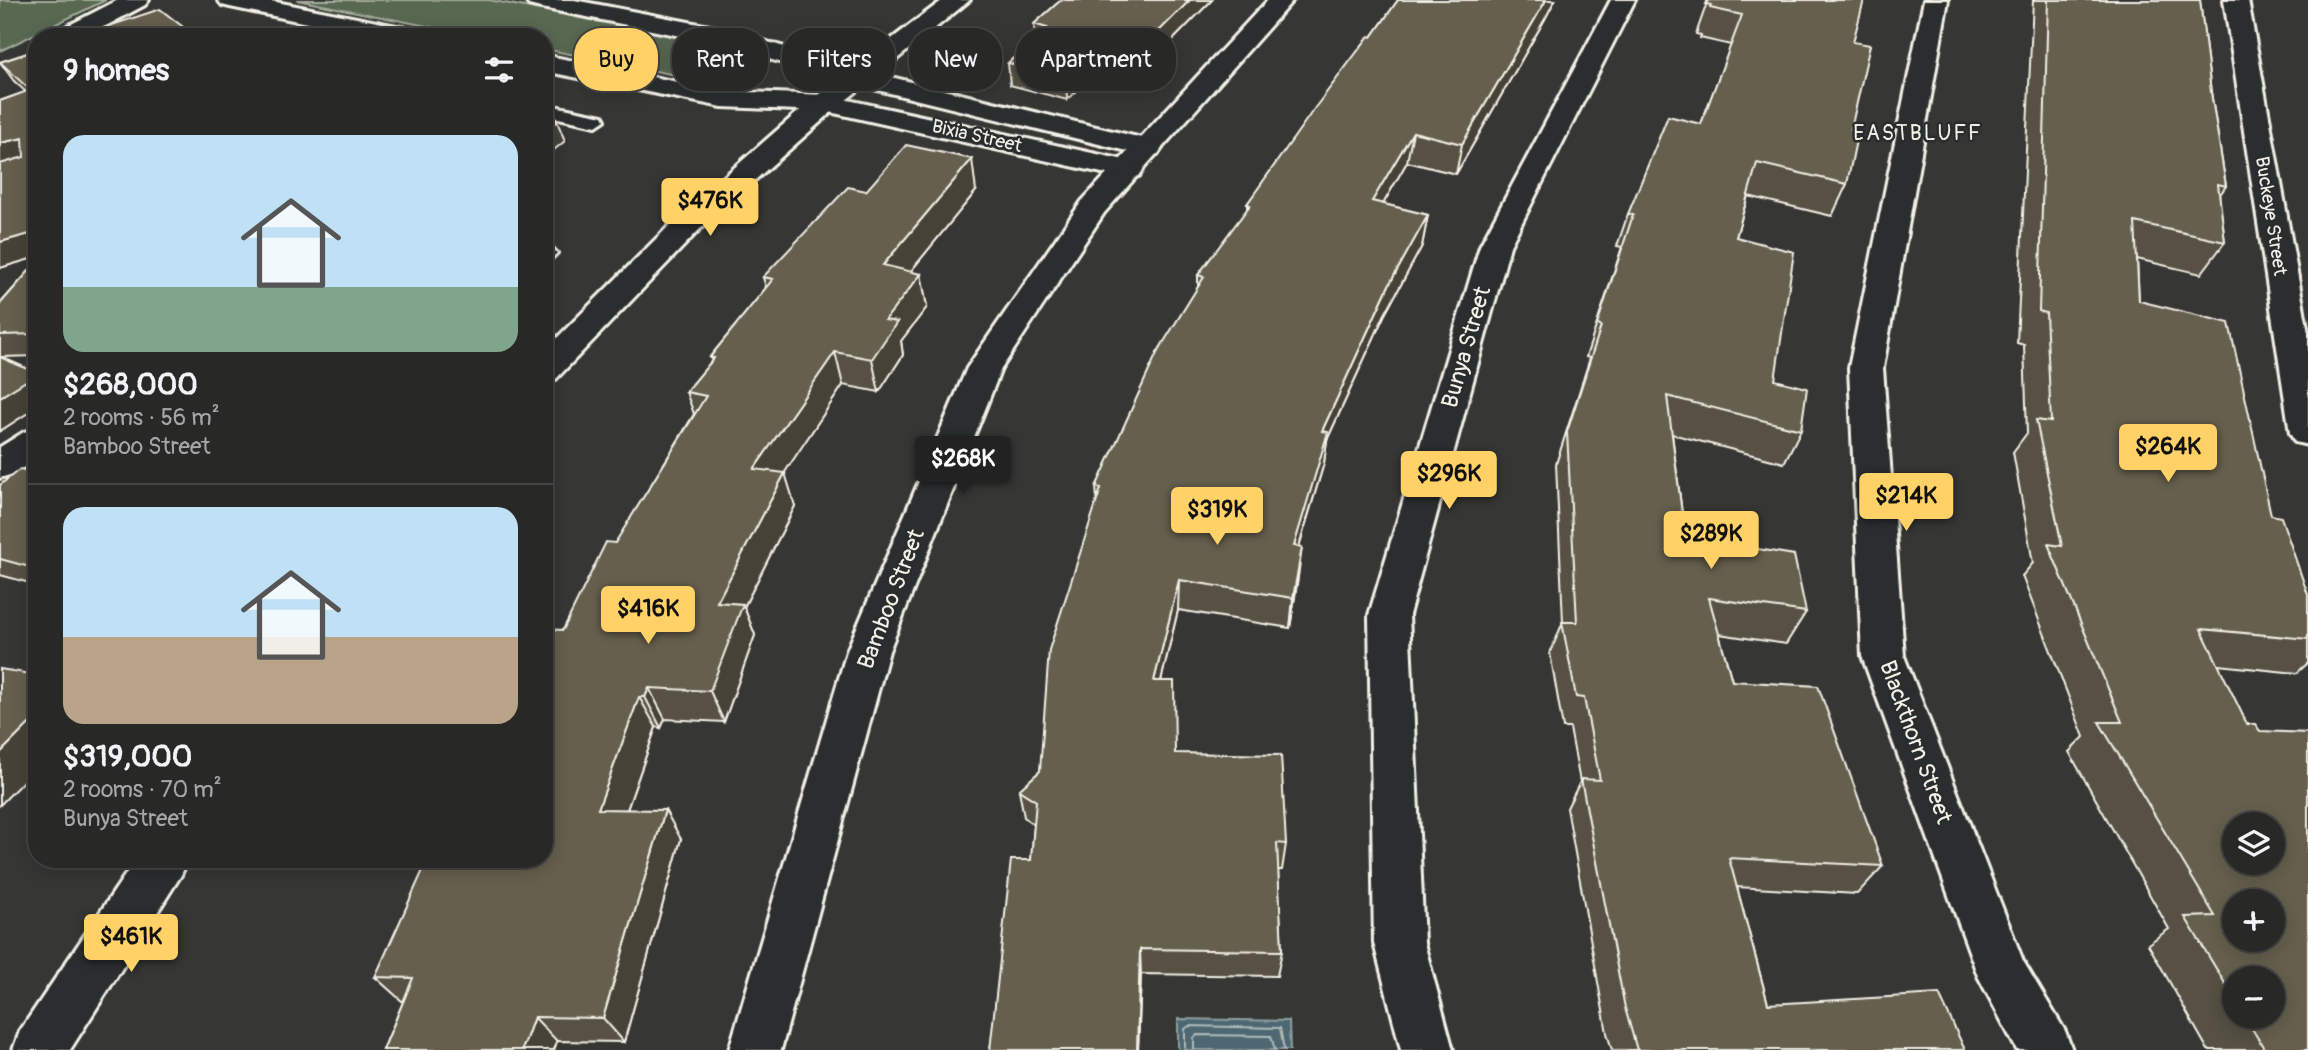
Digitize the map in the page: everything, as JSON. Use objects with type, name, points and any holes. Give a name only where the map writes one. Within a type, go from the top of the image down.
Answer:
[{"type":"street","points":[[83,28],[137,0]]},
{"type":"street","points":[[230,0],[368,28]]},
{"type":"street","name":"Bixia Street","points":[[537,0],[720,36],[782,54]]},
{"type":"street","points":[[895,49],[958,0]]},
{"type":"street","name":"Bamboo Street","points":[[755,1050],[868,651],[984,368],[1093,207],[1281,0]]},
{"type":"street","name":"Bunya Street","points":[[1427,1050],[1399,943],[1389,615],[1495,246],[1623,0]]},
{"type":"street","name":"Blackthorn Street","points":[[1936,0],[1866,368],[1883,656],[2003,976],[2046,1050]]},
{"type":"street","name":"Buckeye Street","points":[[2236,0],[2308,433]]},
{"type":"street","name":"Bixia Street","points":[[553,65],[722,99],[825,103],[1139,159]]},
{"type":"street","name":"Bixia Street","points":[[895,88],[1139,159]]},
{"type":"street","points":[[553,362],[688,224],[840,91]]},
{"type":"street","points":[[0,465],[28,447]]},
{"type":"street","points":[[40,1050],[158,868]]},
{"type":"lane","points":[[553,111],[596,120]]},
{"type":"green space","points":[[0,0],[106,0],[48,28],[28,28],[28,38],[0,51]]},
{"type":"green space","points":[[297,0],[489,0],[635,28],[574,28],[574,55],[553,51],[553,28],[436,28]]},
{"type":"green space","points":[[658,32],[672,35],[672,74],[658,72]]},
{"type":"water","points":[[1178,1019],[1289,1021],[1290,1050],[1178,1050]]},
{"type":"building","points":[[1061,0],[1190,0],[1162,28],[1047,28],[1034,24]]},
{"type":"building","points":[[1398,0],[1546,0],[1462,144],[1413,132],[1372,201],[1428,215],[1389,285],[1322,431],[1328,432],[1294,546],[1302,547],[1293,598],[1179,580],[1154,681],[1174,681],[1175,753],[1281,755],[1286,844],[1277,843],[1282,951],[1140,949],[1137,1050],[990,1050],[1011,860],[1031,860],[1036,801],[1019,790],[1040,771],[1049,650],[1101,488],[1096,487],[1157,353],[1204,277],[1198,275],[1250,205],[1247,204],[1314,109]]},
{"type":"building","points":[[1708,0],[1864,0],[1853,42],[1870,45],[1851,129],[1858,131],[1847,184],[1757,163],[1736,237],[1794,252],[1775,380],[1807,388],[1801,430],[1667,396],[1685,537],[1794,555],[1806,612],[1709,598],[1732,681],[1818,686],[1883,866],[1729,858],[1768,1004],[1939,994],[1965,1050],[1637,1050],[1625,1008],[1581,779],[1600,780],[1584,698],[1576,697],[1562,622],[1577,622],[1567,432],[1601,326],[1597,325],[1633,215],[1628,214],[1668,116],[1701,124],[1742,15],[1710,8],[1711,5],[1706,4]]},
{"type":"building","points":[[2048,0],[2200,0],[2226,186],[2218,184],[2225,242],[2135,222],[2139,301],[2229,323],[2271,515],[2281,517],[2308,595],[2308,639],[2201,629],[2247,724],[2255,724],[2260,731],[2308,733],[2308,1050],[2265,1050],[2252,1029],[2285,1029],[2285,966],[2222,966],[2222,978],[2185,917],[2215,916],[2099,722],[2122,722],[2048,544],[2062,546],[2036,420],[2051,422],[2046,313],[2039,311]]},
{"type":"building","points":[[160,9],[184,28],[103,28]]},
{"type":"building","points":[[28,53],[28,88],[0,62]]},
{"type":"building","points":[[1016,56],[1016,65],[1008,63]]},
{"type":"building","points":[[28,91],[28,234],[0,242],[0,164],[24,157],[23,138],[0,143],[0,101]]},
{"type":"building","points":[[906,145],[972,159],[883,265],[921,274],[885,320],[897,322],[872,359],[835,352],[754,469],[785,473],[717,602],[743,604],[710,691],[649,688],[645,697],[639,697],[598,809],[665,810],[603,1018],[534,1017],[522,1050],[383,1050],[413,978],[375,977],[424,868],[553,868],[553,629],[563,630],[606,542],[615,543],[706,396],[686,392],[714,358],[710,357],[773,279],[763,277],[848,187],[866,191]]},
{"type":"building","points":[[28,272],[28,334],[0,335],[0,304]]},
{"type":"building","points":[[0,357],[28,369],[28,380],[0,397]]},
{"type":"building","points":[[20,469],[27,471],[28,567],[0,559],[0,485]]},
{"type":"building","points":[[0,669],[28,674],[28,725],[0,753]]},
{"type":"district","name":"EASTBLUFF","points":[[1918,133]]}]
